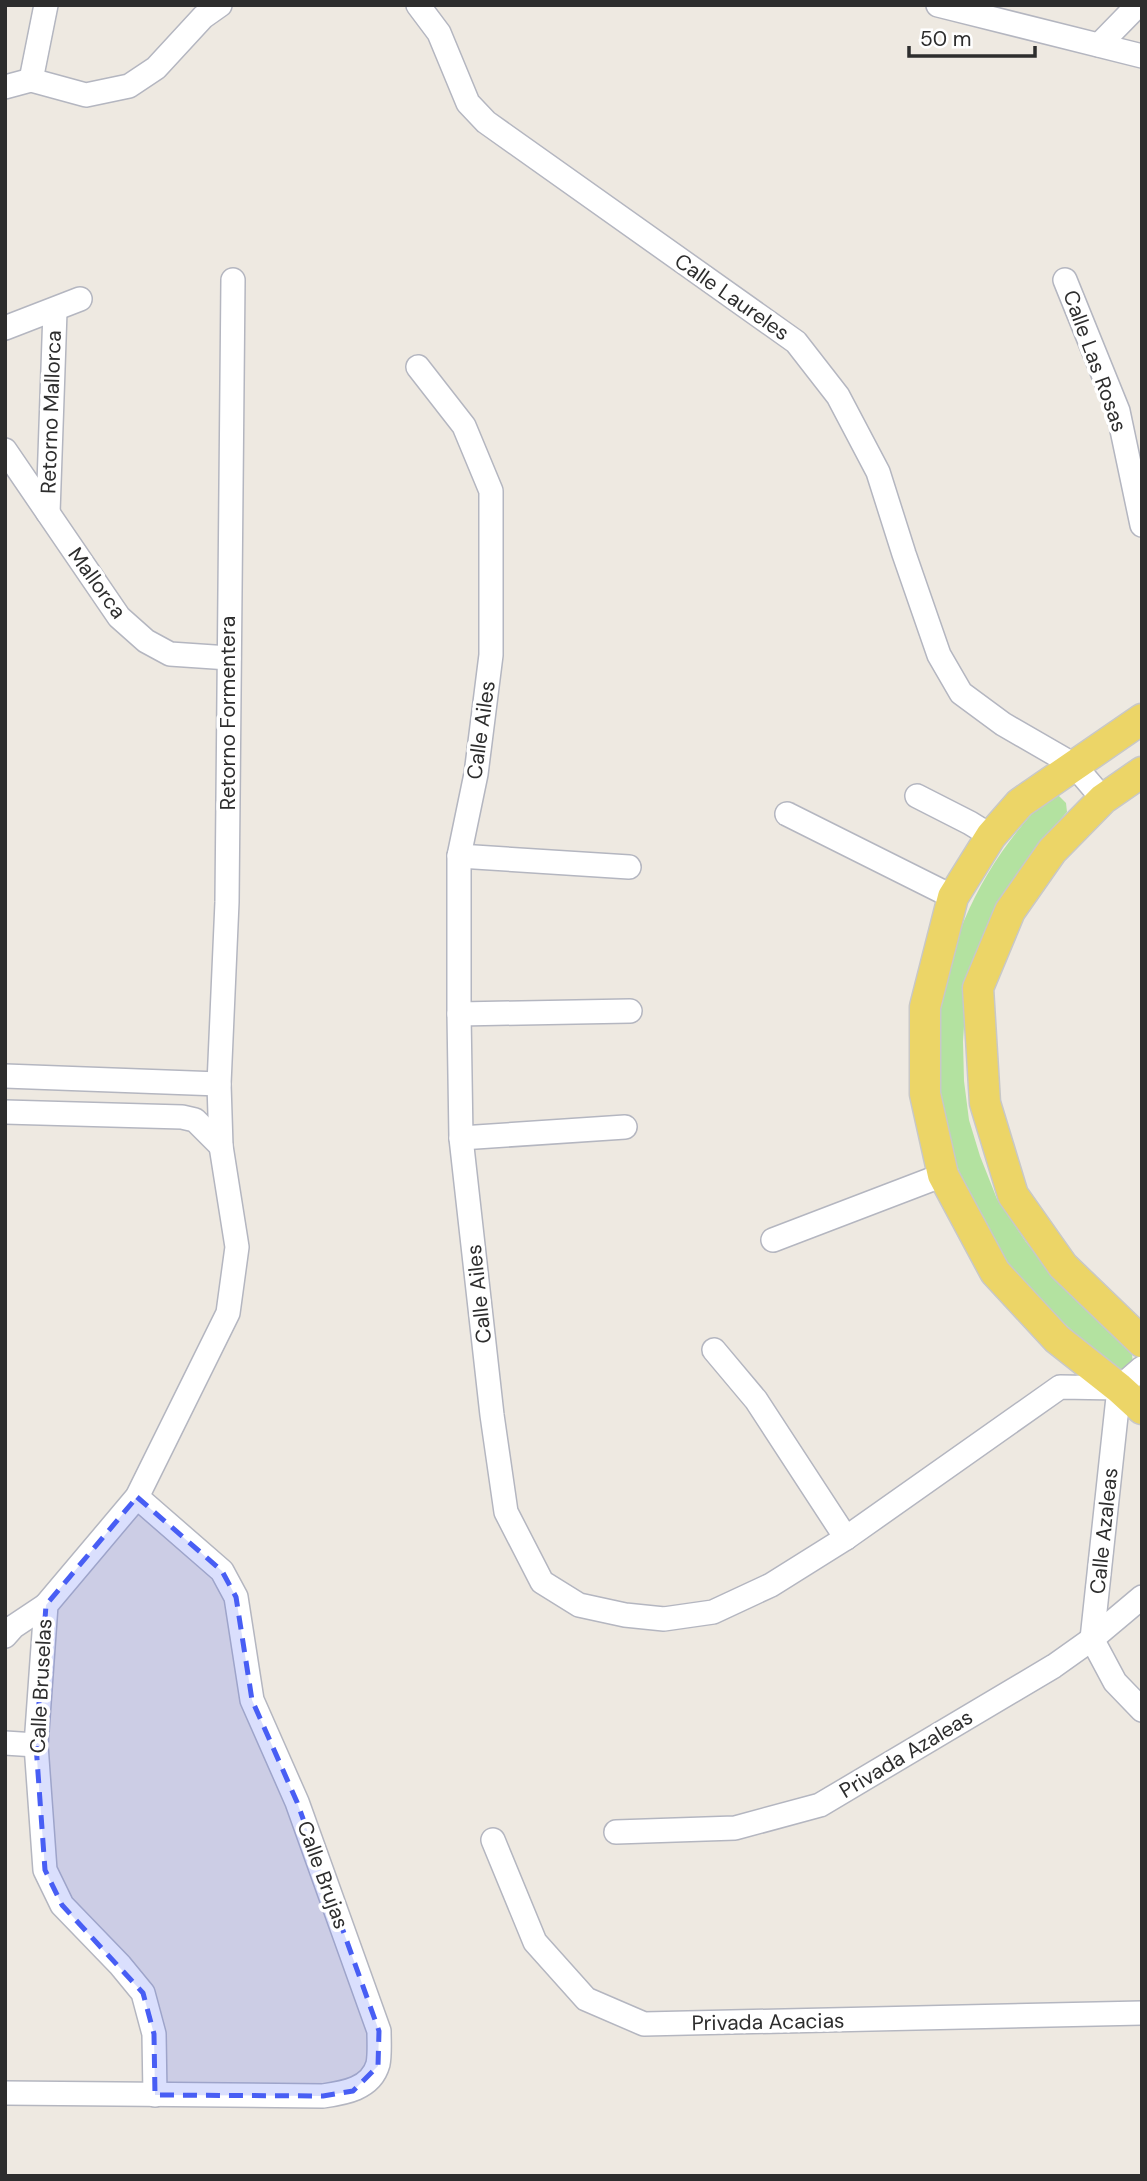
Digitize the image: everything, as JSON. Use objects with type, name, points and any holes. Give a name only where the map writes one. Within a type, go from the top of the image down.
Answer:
[{"type":"main road","points":[[1142,720],[1020,803],[991,836],[953,897],[925,1007],[925,1094],[943,1175],[995,1272],[1057,1339],[1142,1409]]},
{"type":"main road","points":[[1142,772],[1103,799],[1052,851],[1010,911],[978,988],[985,1102],[1013,1195],[1063,1266],[1142,1342]]},
{"type":"street","points":[[31,80],[46,5]]},
{"type":"street","points":[[5,88],[31,80],[86,95],[130,86],[156,68],[203,17],[220,5]]},
{"type":"street","name":"Calle Laureles","points":[[418,5],[439,33],[468,103],[486,122],[796,342],[838,396],[878,472],[939,655],[961,694],[1003,724],[1074,765],[1103,799]]},
{"type":"street","points":[[938,5],[1142,56]]},
{"type":"street","points":[[1099,45],[1138,5]]},
{"type":"street","name":"Retorno Formentera","points":[[221,1146],[219,1084],[227,902],[233,280]]},
{"type":"street","name":"Calle Las Rosas","points":[[1065,280],[1118,411],[1142,525]]},
{"type":"street","points":[[5,328],[80,299]]},
{"type":"street","name":"Retorno Mallorca","points":[[48,513],[55,310]]},
{"type":"street","name":"Calle Ailes","points":[[418,367],[464,426],[491,491],[491,655],[476,774],[459,856],[458,1014],[461,1138],[492,1415],[506,1512],[542,1582],[579,1605],[625,1615],[664,1619],[713,1612],[771,1585],[846,1538],[1060,1387],[1119,1388]]},
{"type":"street","name":"Mallorca","points":[[5,450],[119,617],[146,641],[170,654],[229,658]]},
{"type":"street","points":[[916,796],[991,836]]},
{"type":"street","points":[[788,814],[953,897]]},
{"type":"street","points":[[459,856],[629,867]]},
{"type":"street","points":[[458,1014],[630,1011]]},
{"type":"street","points":[[5,1076],[219,1084]]},
{"type":"street","points":[[195,1083],[195,1120]]},
{"type":"street","points":[[5,1112],[182,1117],[195,1120],[221,1146]]},
{"type":"street","points":[[461,1138],[625,1127]]},
{"type":"street","name":"Calle Bruselas","points":[[155,2095],[154,2034],[142,1993],[120,1965],[61,1905],[46,1870],[36,1745],[46,1605],[137,1497],[228,1313],[237,1247],[221,1146]]},
{"type":"street","points":[[773,1240],[943,1175]]},
{"type":"street","points":[[714,1350],[756,1400],[846,1538]]},
{"type":"street","points":[[1119,1388],[1142,1368]]},
{"type":"street","name":"Calle Azaleas","points":[[1092,1639],[1119,1388]]},
{"type":"street","name":"Calle Brujas","points":[[137,1497],[222,1571],[236,1597],[252,1700],[297,1802],[379,2031],[378,2066],[368,2080],[353,2091],[323,2096],[155,2095]]},
{"type":"street","name":"Calle Azaleas","points":[[1092,1639],[1142,1597]]},
{"type":"street","points":[[5,1636],[13,1627],[46,1605]]},
{"type":"street","points":[[1092,1639],[1115,1682],[1142,1710]]},
{"type":"street","name":"Privada Azaleas","points":[[616,1832],[735,1828],[820,1805],[1054,1666],[1092,1639]]},
{"type":"street","points":[[5,1743],[36,1745]]},
{"type":"street","name":"Privada Acacias","points":[[493,1840],[535,1942],[586,1999],[644,2024],[1142,2014]]},
{"type":"street","points":[[5,2093],[155,2095]]},
{"type":"highlighted area","points":[[137,1497],[222,1571],[236,1597],[252,1700],[297,1802],[379,2031],[378,2066],[353,2091],[323,2096],[155,2095],[154,2034],[143,1993],[62,1905],[45,1870],[36,1745],[46,1605]]},
{"type":"green space","points":[[1058,795],[1066,803],[1067,812],[1043,839],[1000,902],[966,997],[964,1081],[969,1120],[997,1199],[1048,1270],[1132,1354],[1133,1365],[1127,1371],[1114,1371],[1065,1323],[1015,1271],[989,1235],[962,1179],[945,1122],[938,1065],[941,1008],[953,953],[974,899],[1005,848],[1044,801],[1050,796]]}]
